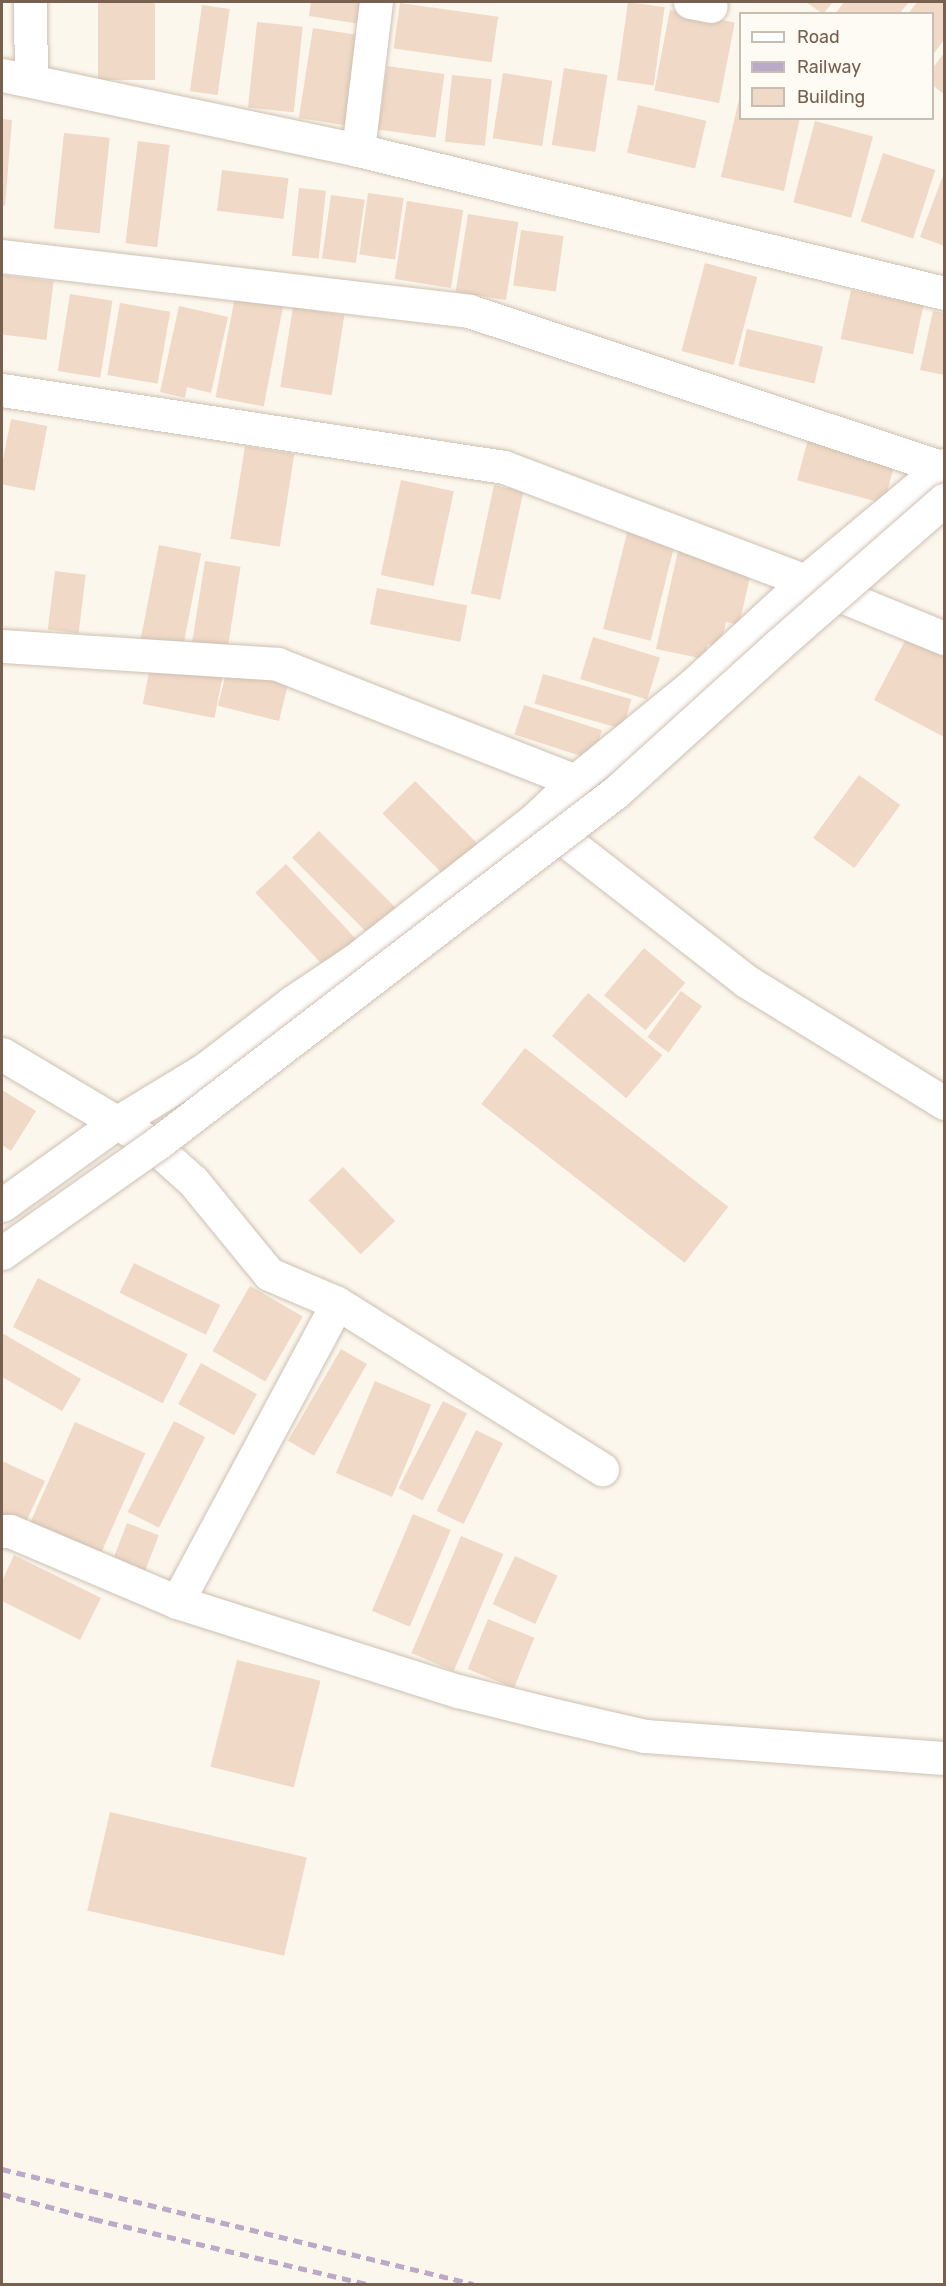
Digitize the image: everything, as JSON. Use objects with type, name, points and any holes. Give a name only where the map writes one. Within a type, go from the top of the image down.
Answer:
[{"type":"street","points":[[30,2],[16,77],[358,150],[945,293]]},
{"type":"street","points":[[358,150],[376,2]]},
{"type":"street","points":[[2,256],[469,311],[944,466]]},
{"type":"street","points":[[2,390],[504,467],[805,581],[945,638]]},
{"type":"street","points":[[2,1205],[116,1123],[205,1069],[294,1001],[355,960],[536,818],[575,781],[695,683],[805,581],[944,466]]},
{"type":"street","points":[[2,1253],[158,1143],[616,792],[777,646],[945,500]]},
{"type":"street","points":[[2,646],[278,664],[575,781]]},
{"type":"street","points":[[536,818],[746,981],[945,1102]]},
{"type":"street","points":[[2,1054],[148,1141],[193,1181],[269,1274],[337,1303],[602,1469]]},
{"type":"street","points":[[177,1602],[337,1303]]},
{"type":"street","points":[[2,1531],[10,1531],[177,1602],[458,1691],[645,1736],[945,1758]]},
{"type":"building","points":[[98,2],[155,2],[155,80],[98,80]]},
{"type":"building","points":[[311,2],[363,2],[360,24],[309,16]]},
{"type":"building","points":[[628,2],[665,7],[654,85],[617,80]]},
{"type":"building","points":[[806,2],[833,2],[825,12],[820,12]]},
{"type":"building","points":[[844,2],[909,2],[901,12],[836,12]]},
{"type":"building","points":[[917,2],[944,2],[944,40],[934,53],[934,12],[910,12]]},
{"type":"building","points":[[400,3],[498,17],[492,62],[394,49]]},
{"type":"building","points":[[202,5],[230,9],[218,95],[190,91]]},
{"type":"building","points":[[670,10],[735,23],[719,103],[654,90]]},
{"type":"building","points":[[257,22],[303,27],[294,112],[248,108]]},
{"type":"building","points":[[313,28],[359,35],[345,125],[299,118]]},
{"type":"building","points":[[944,53],[944,94],[934,86],[934,66]]},
{"type":"building","points":[[387,66],[444,74],[436,137],[378,129]]},
{"type":"building","points":[[564,68],[607,75],[595,152],[552,145]]},
{"type":"building","points":[[503,73],[552,81],[542,146],[493,138]]},
{"type":"building","points":[[452,75],[492,79],[485,146],[445,142]]},
{"type":"building","points":[[739,99],[739,120],[800,120],[784,191],[721,177]]},
{"type":"building","points":[[638,105],[706,121],[695,168],[627,153]]},
{"type":"building","points":[[2,119],[12,120],[5,206],[2,205]]},
{"type":"building","points":[[815,121],[873,137],[851,218],[793,202]]},
{"type":"building","points":[[64,133],[110,138],[100,233],[54,228]]},
{"type":"building","points":[[138,141],[170,145],[157,247],[125,243]]},
{"type":"building","points":[[883,153],[935,170],[913,238],[861,221]]},
{"type":"building","points":[[222,170],[289,178],[284,219],[217,211]]},
{"type":"building","points":[[944,173],[944,246],[920,237]]},
{"type":"building","points":[[299,188],[326,191],[319,258],[292,256]]},
{"type":"building","points":[[368,193],[404,198],[395,259],[359,254]]},
{"type":"building","points":[[331,195],[365,200],[356,263],[322,258]]},
{"type":"building","points":[[407,201],[463,210],[451,288],[395,279]]},
{"type":"building","points":[[468,214],[518,222],[506,300],[456,292]]},
{"type":"building","points":[[521,230],[564,236],[556,291],[513,285]]},
{"type":"building","points":[[705,263],[757,277],[734,365],[681,351]]},
{"type":"building","points":[[2,275],[54,281],[46,340],[2,334]]},
{"type":"building","points":[[851,290],[923,305],[913,354],[841,339]]},
{"type":"building","points":[[70,294],[112,301],[100,378],[58,371]]},
{"type":"building","points":[[235,297],[283,306],[264,406],[216,397]]},
{"type":"building","points":[[120,303],[170,312],[158,384],[107,375]]},
{"type":"building","points":[[179,306],[228,317],[211,393],[187,387],[185,398],[160,392]]},
{"type":"building","points":[[293,307],[344,315],[332,395],[280,387]]},
{"type":"building","points":[[933,311],[944,313],[944,375],[920,370]]},
{"type":"building","points":[[747,329],[823,347],[814,384],[738,366]]},
{"type":"building","points":[[11,419],[47,426],[35,491],[2,484],[2,465]]},
{"type":"building","points":[[810,432],[897,455],[884,504],[797,480]]},
{"type":"building","points":[[245,446],[294,454],[280,547],[230,539]]},
{"type":"building","points":[[401,480],[454,491],[434,586],[381,575]]},
{"type":"building","points":[[494,485],[523,491],[500,600],[471,594]]},
{"type":"building","points":[[628,529],[676,541],[651,641],[603,629]]},
{"type":"building","points":[[680,542],[754,559],[739,625],[726,622],[720,647],[708,644],[704,659],[656,649]]},
{"type":"building","points":[[159,545],[201,553],[183,646],[141,638]]},
{"type":"building","points":[[205,561],[241,567],[228,649],[192,643]]},
{"type":"building","points":[[55,571],[86,575],[79,633],[48,630]]},
{"type":"building","points":[[377,588],[467,606],[460,642],[370,624]]},
{"type":"building","points":[[593,637],[660,657],[647,700],[580,679]]},
{"type":"building","points":[[907,637],[944,657],[944,737],[874,700]]},
{"type":"building","points":[[152,657],[224,671],[214,718],[143,704]]},
{"type":"building","points":[[228,665],[289,680],[279,721],[218,706]]},
{"type":"building","points":[[543,674],[631,699],[623,729],[534,704]]},
{"type":"building","points":[[524,705],[602,730],[592,760],[514,734]]},
{"type":"building","points":[[859,775],[900,805],[854,868],[813,838]]},
{"type":"building","points":[[415,781],[482,848],[450,881],[382,814]]},
{"type":"building","points":[[319,831],[398,910],[371,937],[292,858]]},
{"type":"building","points":[[286,864],[356,939],[326,968],[255,893]]},
{"type":"building","points":[[644,948],[685,983],[646,1030],[604,995]]},
{"type":"building","points":[[681,991],[702,1006],[669,1052],[647,1037]]},
{"type":"building","points":[[588,993],[662,1055],[626,1098],[552,1036]]},
{"type":"building","points":[[525,1048],[728,1207],[685,1263],[481,1104]]},
{"type":"building","points":[[2,1090],[36,1111],[11,1151],[2,1145]]},
{"type":"building","points":[[343,1167],[395,1221],[361,1254],[308,1200]]},
{"type":"building","points":[[134,1263],[220,1305],[206,1335],[120,1293]]},
{"type":"building","points":[[38,1278],[188,1354],[163,1403],[13,1327]]},
{"type":"building","points":[[250,1286],[303,1316],[265,1381],[212,1351]]},
{"type":"building","points":[[2,1333],[81,1379],[62,1411],[2,1377]]},
{"type":"building","points":[[341,1349],[367,1364],[314,1456],[288,1441]]},
{"type":"building","points":[[201,1363],[257,1394],[234,1435],[178,1404]]},
{"type":"building","points":[[375,1381],[431,1405],[392,1497],[336,1473]]},
{"type":"building","points":[[443,1401],[467,1413],[423,1501],[399,1488]]},
{"type":"building","points":[[174,1421],[205,1437],[159,1528],[128,1512]]},
{"type":"building","points":[[75,1422],[145,1453],[99,1557],[29,1526]]},
{"type":"building","points":[[476,1430],[503,1443],[464,1524],[437,1511]]},
{"type":"building","points":[[2,1461],[45,1481],[24,1526],[2,1516]]},
{"type":"building","points":[[413,1514],[451,1530],[410,1627],[372,1611]]},
{"type":"building","points":[[127,1523],[159,1535],[144,1574],[112,1562]]},
{"type":"building","points":[[461,1536],[503,1554],[454,1671],[411,1653]]},
{"type":"building","points":[[14,1555],[101,1598],[80,1640],[2,1601],[2,1581]]},
{"type":"building","points":[[515,1556],[558,1576],[535,1624],[493,1604]]},
{"type":"building","points":[[488,1619],[534,1638],[514,1688],[468,1669]]},
{"type":"building","points":[[237,1660],[320,1681],[294,1788],[210,1767]]},
{"type":"building","points":[[110,1812],[307,1857],[284,1956],[87,1910]]},
{"type":"railway","points":[[2,2169],[473,2284]]},
{"type":"railway","points":[[2,2194],[94,2219],[366,2284]]}]
